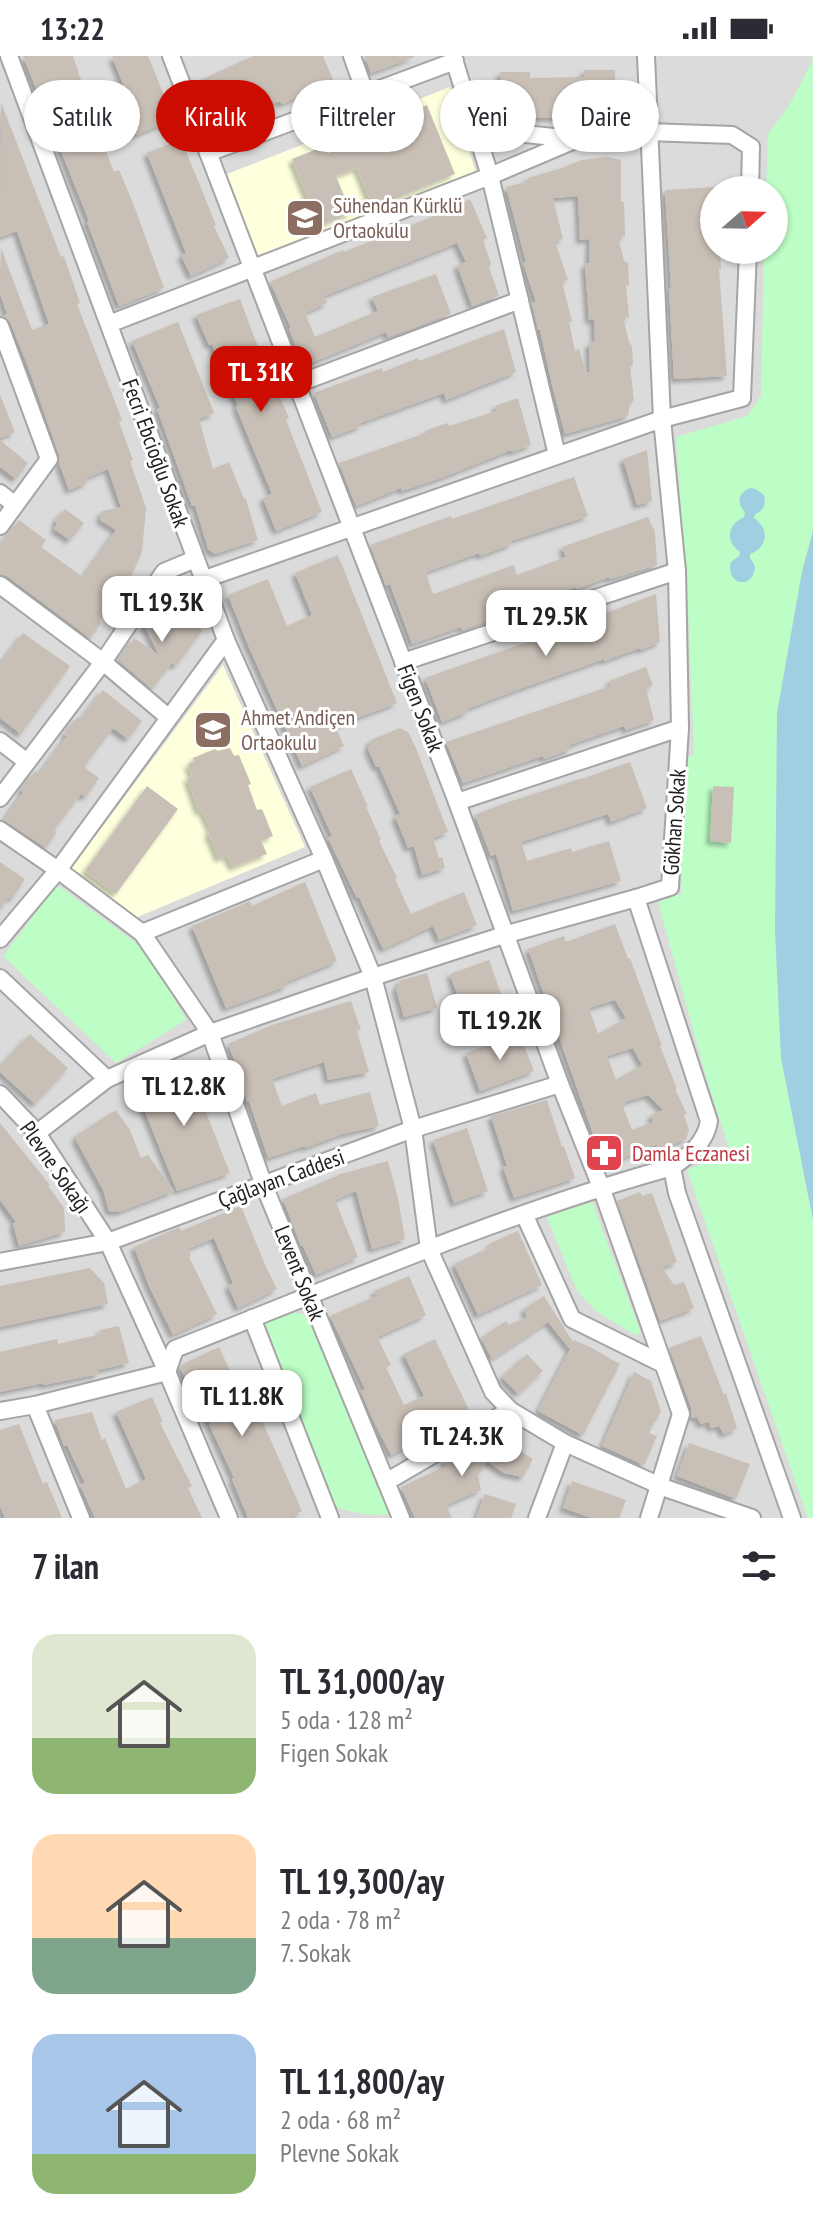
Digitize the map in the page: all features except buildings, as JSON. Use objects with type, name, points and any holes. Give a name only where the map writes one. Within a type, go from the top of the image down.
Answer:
[{"type":"street","name":"Fecri Ebcioğlu Sokak","points":[[9,56],[202,580],[373,977],[413,1129],[429,1249],[493,1392],[510,1410]]},
{"type":"street","name":"Figen Sokak","points":[[171,56],[457,802],[504,935],[601,1187],[681,1414],[649,1518]]},
{"type":"street","points":[[352,56],[361,80]]},
{"type":"street","name":"Gökhan Sokak","points":[[646,56],[647,80]]},
{"type":"street","points":[[402,80],[454,58],[461,80]]},
{"type":"street","points":[[208,153],[291,123]]},
{"type":"street","points":[[659,132],[732,135],[751,147],[750,176]]},
{"type":"street","points":[[109,324],[552,150]]},
{"type":"street","points":[[483,152],[557,455]]},
{"type":"street","name":"Gökhan Sokak","points":[[649,152],[662,419],[677,571],[680,728],[670,887],[636,898],[709,1121],[707,1134],[683,1160],[672,1167]]},
{"type":"street","points":[[202,580],[662,419],[742,398],[747,264]]},
{"type":"street","points":[[297,384],[520,300]]},
{"type":"street","points":[[0,326],[49,459],[0,526]]},
{"type":"street","points":[[0,493],[15,505]]},
{"type":"street","points":[[0,798],[103,662],[164,572],[195,559]]},
{"type":"street","points":[[403,662],[677,571]]},
{"type":"street","points":[[0,585],[103,662],[168,717]]},
{"type":"street","points":[[0,939],[58,870],[226,640]]},
{"type":"street","points":[[457,802],[680,728]]},
{"type":"street","points":[[0,741],[27,762]]},
{"type":"street","name":"Levent Sokak","points":[[0,830],[142,933],[210,1033],[263,1183],[401,1518]]},
{"type":"street","points":[[142,933],[324,859]]},
{"type":"street","points":[[37,1133],[107,1079],[210,1033],[504,935],[636,898]]},
{"type":"street","points":[[0,978],[107,1079]]},
{"type":"street","name":"Çağlayan Caddesi","points":[[0,1262],[108,1242],[413,1129],[560,1084]]},
{"type":"street","name":"Plevne Sokağı","points":[[0,1094],[37,1133],[108,1242],[229,1518]]},
{"type":"street","points":[[0,1411],[167,1372],[175,1349],[308,1294],[601,1187],[672,1167],[677,1193],[792,1518]]},
{"type":"street","points":[[524,1214],[572,1319],[663,1364]]},
{"type":"street","points":[[252,1318],[330,1518]]},
{"type":"street","points":[[35,1405],[81,1518]]},
{"type":"street","points":[[386,1482],[510,1410],[565,1443],[659,1485],[752,1518]]},
{"type":"street","points":[[537,1518],[565,1443]]},
{"type":"shaded area","points":[[0,56],[813,56],[813,1518],[0,1518]]},
{"type":"shaded area","name":"Sühendan Kürklü Ortaokulu","points":[[440,91],[440,152],[470,152],[476,173],[259,261],[227,174],[291,149],[291,152],[424,152],[424,97]]},
{"type":"shaded area","name":"Ahmet Andiçen Ortaokulu","points":[[223,665],[305,847],[135,918],[70,870]]},
{"type":"green space","points":[[813,56],[813,530],[802,572],[777,713],[781,1058],[813,1220],[813,1518],[808,1518],[687,1170],[730,1151],[706,1077],[658,902],[681,894],[684,759],[694,754],[676,437],[747,416],[761,396],[764,264],[788,264],[788,176],[766,176],[768,134],[790,104]]},
{"type":"green space","points":[[57,885],[147,951],[186,1020],[116,1063],[3,956]]},
{"type":"green space","points":[[592,1202],[641,1333],[635,1335],[595,1310],[577,1291],[547,1217]]},
{"type":"green space","points":[[290,1312],[303,1314],[311,1326],[394,1513],[365,1514],[335,1507],[268,1338],[266,1324]]},
{"type":"water","points":[[750,488],[764,495],[764,507],[754,518],[763,527],[765,538],[760,547],[750,554],[755,566],[753,574],[750,579],[740,582],[730,570],[731,562],[740,552],[732,543],[730,533],[734,524],[744,517],[740,498]]},
{"type":"water","points":[[813,531],[813,1220],[781,1058],[775,931],[777,713],[802,572]]},
{"type":"place","name":"Sühendan Kürklü Ortaokulu","points":[[305,218]]},
{"type":"place","name":"Ahmet Andiçen Ortaokulu","points":[[213,730]]},
{"type":"place","name":"Damla Eczanesi","points":[[604,1153]]}]
